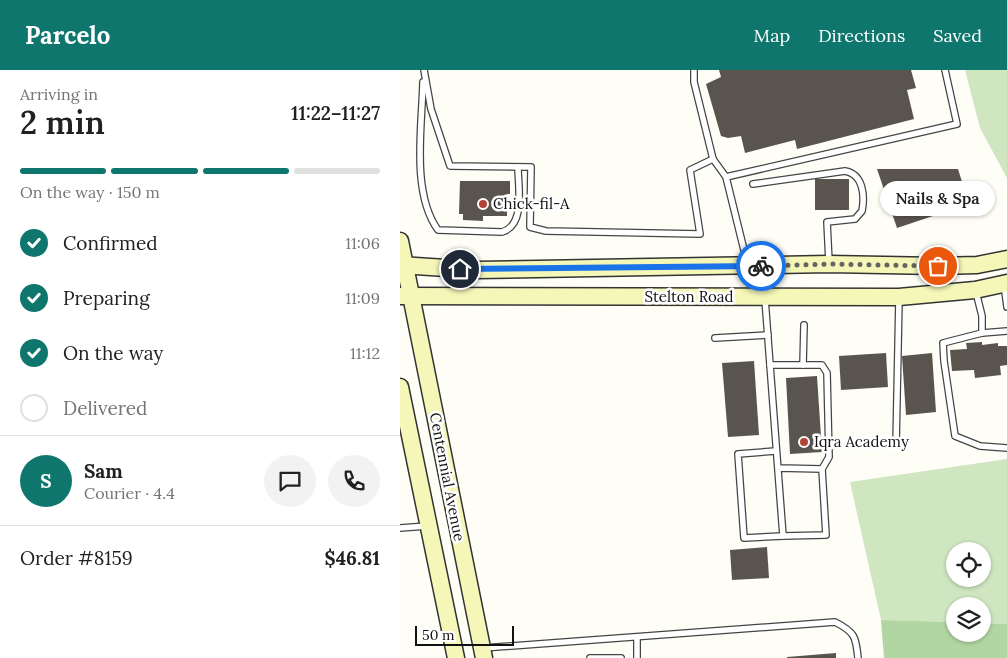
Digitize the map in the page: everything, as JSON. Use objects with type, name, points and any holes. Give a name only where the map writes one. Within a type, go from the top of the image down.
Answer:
[{"type":"main road","name":"Centennial Avenue","points":[[400,241],[405,296],[483,653]]},
{"type":"main road","name":"Stelton Road","points":[[402,265],[476,270],[829,264],[938,266],[977,265],[1007,260]]},
{"type":"main road","name":"Stelton Road","points":[[405,296],[899,296],[975,290],[1005,284]]},
{"type":"main road","name":"Centennial Avenue","points":[[400,386],[456,658]]},
{"type":"lane","points":[[424,70],[431,108],[450,166],[531,167],[530,226],[546,231],[700,234],[690,170],[713,159]]},
{"type":"lane","points":[[424,70],[421,174],[430,215],[438,230],[508,231],[516,220],[518,212],[518,167]]},
{"type":"lane","points":[[694,70],[694,82],[713,159],[726,177],[744,250],[757,259],[776,266]]},
{"type":"lane","points":[[726,177],[957,124],[945,70]]},
{"type":"lane","points":[[753,184],[845,171],[851,172],[861,184],[862,211],[855,219],[827,222],[829,264]]},
{"type":"lane","points":[[1005,284],[1007,307]]},
{"type":"lane","points":[[975,290],[982,316],[982,333]]},
{"type":"lane","points":[[896,445],[899,296]]},
{"type":"lane","points":[[765,297],[783,536]]},
{"type":"lane","points":[[803,365],[804,325]]},
{"type":"lane","points":[[1007,331],[982,333],[944,343],[944,362],[955,436],[980,446],[1007,448]]},
{"type":"lane","points":[[715,338],[768,335]]},
{"type":"lane","points":[[770,366],[822,365],[827,374],[829,457],[822,469],[826,535],[744,538],[738,454],[776,451]]},
{"type":"lane","points":[[778,468],[822,469]]},
{"type":"lane","points":[[400,528],[429,526]]},
{"type":"lane","points":[[483,653],[637,637],[835,622],[853,633],[857,643],[858,658]]},
{"type":"lane","points":[[637,637],[637,658]]},
{"type":"lane","points":[[590,658],[621,658]]},
{"type":"green space","points":[[965,70],[1007,70],[1007,178],[980,128]]},
{"type":"green space","points":[[1007,459],[1007,624],[991,623],[991,597],[946,597],[946,622],[881,620],[850,482]]},
{"type":"green space","points":[[881,620],[946,622],[946,642],[991,642],[991,623],[1007,624],[1007,658],[884,658]]},
{"type":"building","points":[[719,70],[911,70],[916,88],[907,90],[914,119],[797,149],[795,140],[745,153],[741,136],[728,138],[721,136],[706,84],[721,77]]},
{"type":"building","points":[[877,169],[958,169],[969,204],[897,228]]},
{"type":"building","points":[[815,179],[849,179],[849,210],[815,210]]},
{"type":"building","name":"Chick-fil-A","points":[[460,181],[510,181],[510,194],[507,194],[507,216],[483,216],[483,221],[463,220],[463,214],[459,214]]},
{"type":"building","points":[[982,342],[982,345],[998,343],[998,346],[1007,346],[1007,365],[1000,366],[1001,375],[975,378],[974,370],[952,371],[950,350],[967,349],[966,343]]},
{"type":"building","points":[[886,353],[888,387],[841,390],[839,356]]},
{"type":"building","points":[[932,353],[936,412],[906,415],[902,356]]},
{"type":"building","points":[[754,361],[759,435],[728,437],[722,363]]},
{"type":"building","points":[[817,376],[822,452],[790,454],[786,378]]},
{"type":"building","points":[[767,547],[769,578],[732,580],[730,550]]},
{"type":"building","points":[[836,653],[836,658],[787,658],[787,657]]},
{"type":"way so far","points":[[761,266],[829,264],[938,266]]},
{"type":"place","name":"Chick-fil-A","points":[[483,204]]},
{"type":"place","name":"Nails & Spa","points":[[938,266]]},
{"type":"place","name":"Iqra Academy","points":[[804,442]]},
{"type":"route","points":[[460,269],[761,266]]}]
